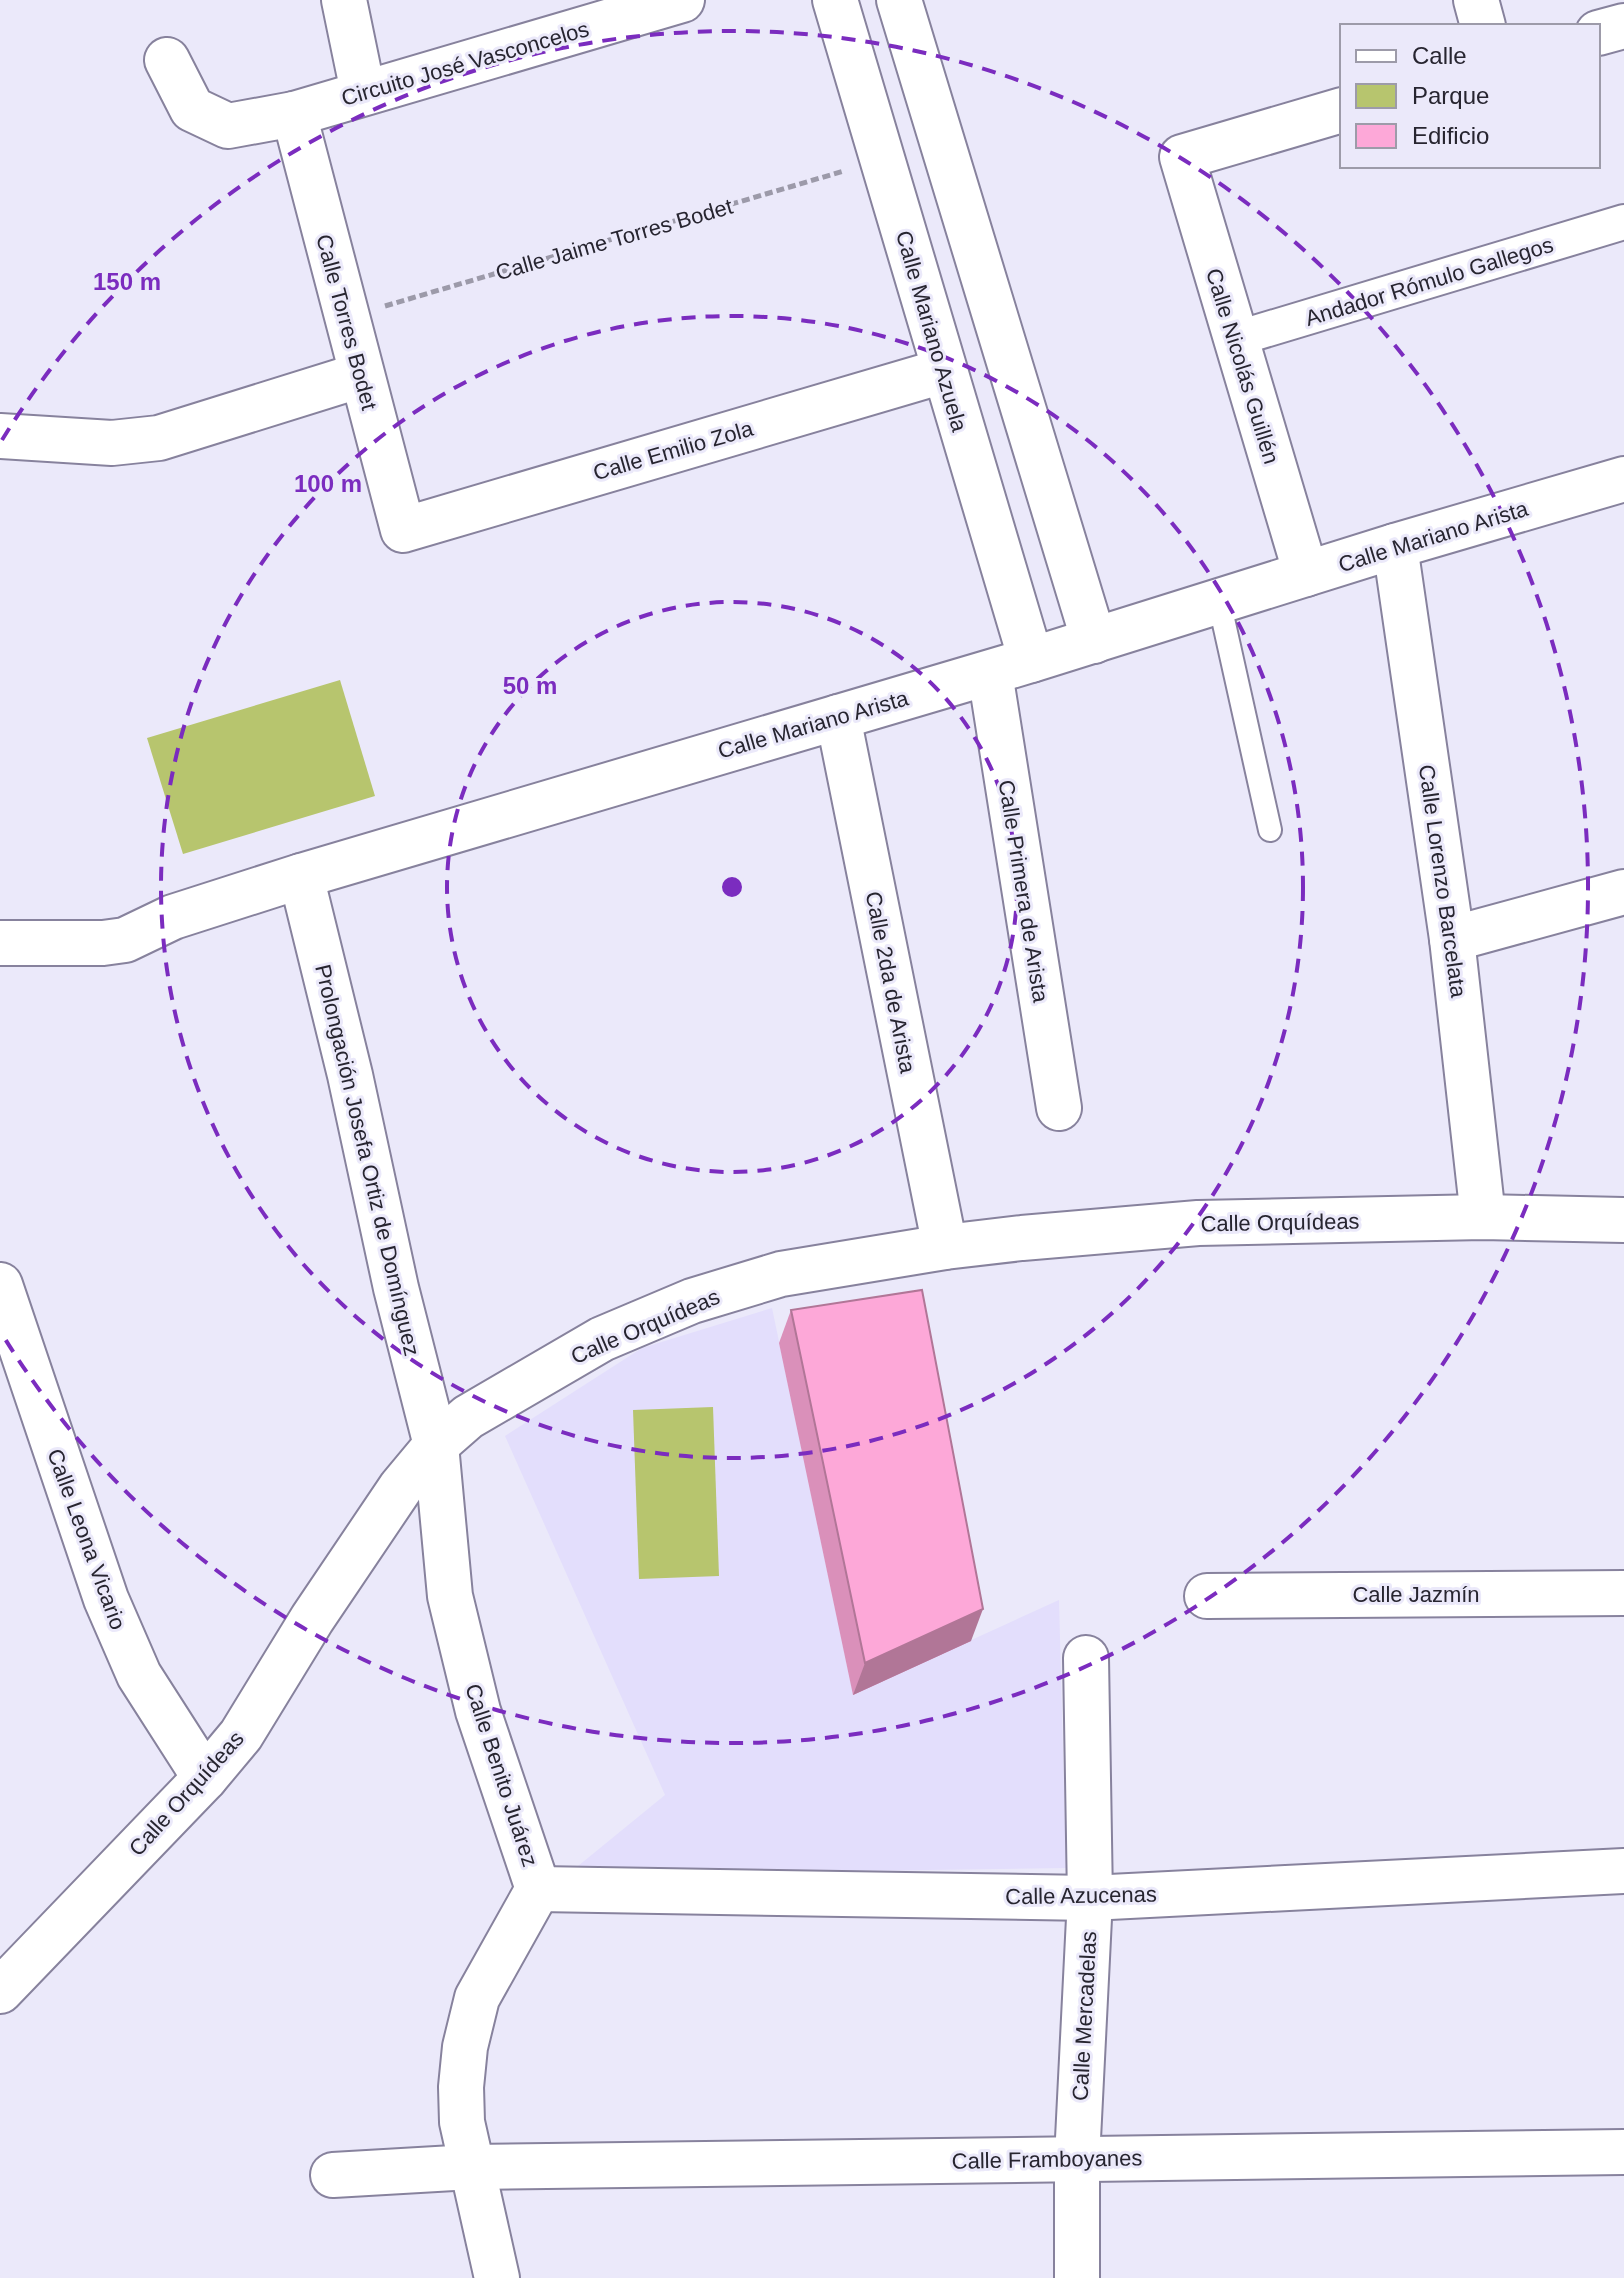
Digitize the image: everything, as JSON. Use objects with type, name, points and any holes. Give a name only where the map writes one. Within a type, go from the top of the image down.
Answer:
[{"type":"street","points":[[344,0],[363,92]]},
{"type":"street","name":"Circuito José Vasconcelos","points":[[167,60],[192,109],[228,126],[294,114],[682,0]]},
{"type":"street","points":[[1476,0],[1482,24]]},
{"type":"street","points":[[838,10],[904,1],[1094,641]]},
{"type":"street","name":"Calle Mariano Azuela","points":[[838,10],[1031,660]]},
{"type":"street","points":[[1600,32],[1624,26]]},
{"type":"street","name":"Calle Nicolás Guillén","points":[[1306,574],[1182,157],[1340,111]]},
{"type":"street","name":"Calle Torres Bodet","points":[[294,114],[403,530]]},
{"type":"street","name":"Andador Rómulo Gallegos","points":[[1235,339],[1624,222]]},
{"type":"street","name":"Calle Emilio Zola","points":[[403,530],[943,371]]},
{"type":"street","points":[[0,436],[112,443],[159,438],[361,375]]},
{"type":"street","name":"Calle Mariano Arista","points":[[0,943],[103,943],[125,940],[173,917],[301,876],[990,673],[1395,546],[1624,479]]},
{"type":"street","name":"Calle Lorenzo Barcelata","points":[[1395,546],[1452,939],[1483,1217]]},
{"type":"street","name":"Calle Primera de Arista","points":[[990,673],[1059,1108]]},
{"type":"street","name":"Calle 2da de Arista","points":[[838,717],[945,1247]]},
{"type":"street","name":"Prolongación Josefa Ortiz de Domínguez","points":[[301,876],[350,1075],[396,1288],[436,1445]]},
{"type":"street","points":[[1452,939],[1624,892]]},
{"type":"street","name":"Calle Orquídeas","points":[[0,1991],[205,1778],[241,1735],[312,1619],[401,1487],[436,1445],[468,1417],[602,1339],[692,1301],[781,1274],[945,1247],[1198,1223],[1483,1217],[1624,1220]]},
{"type":"street","name":"Calle Leona Vicario","points":[[0,1285],[106,1599],[139,1675],[205,1778]]},
{"type":"street","name":"Calle Benito Juárez","points":[[436,1445],[450,1596],[478,1711],[538,1889],[477,1998],[465,2047],[462,2122],[497,2278]]},
{"type":"street","name":"Calle Jazmín","points":[[1207,1596],[1624,1593]]},
{"type":"street","name":"Calle Mercadelas","points":[[1077,2278],[1077,2159],[1090,1898],[1086,1658]]},
{"type":"street","name":"Calle Azucenas","points":[[538,1889],[1090,1898],[1624,1871]]},
{"type":"street","name":"Calle Framboyanes","points":[[333,2175],[471,2167],[1624,2152]]},
{"type":"lane","points":[[1219,601],[1270,830]]},
{"type":"path","name":"Calle Jaime Torres Bodet","points":[[346,318],[882,160]]},
{"type":"shaded area","points":[[772,1308],[853,1694],[1059,1600],[1066,1868],[567,1875],[665,1795],[505,1436],[642,1348]]},
{"type":"green space","points":[[340,680],[375,796],[183,854],[147,738]]},
{"type":"green space","points":[[713,1407],[719,1576],[639,1579],[633,1410]]},
{"type":"building","points":[[922,1290],[983,1609],[865,1663],[791,1310]]}]
